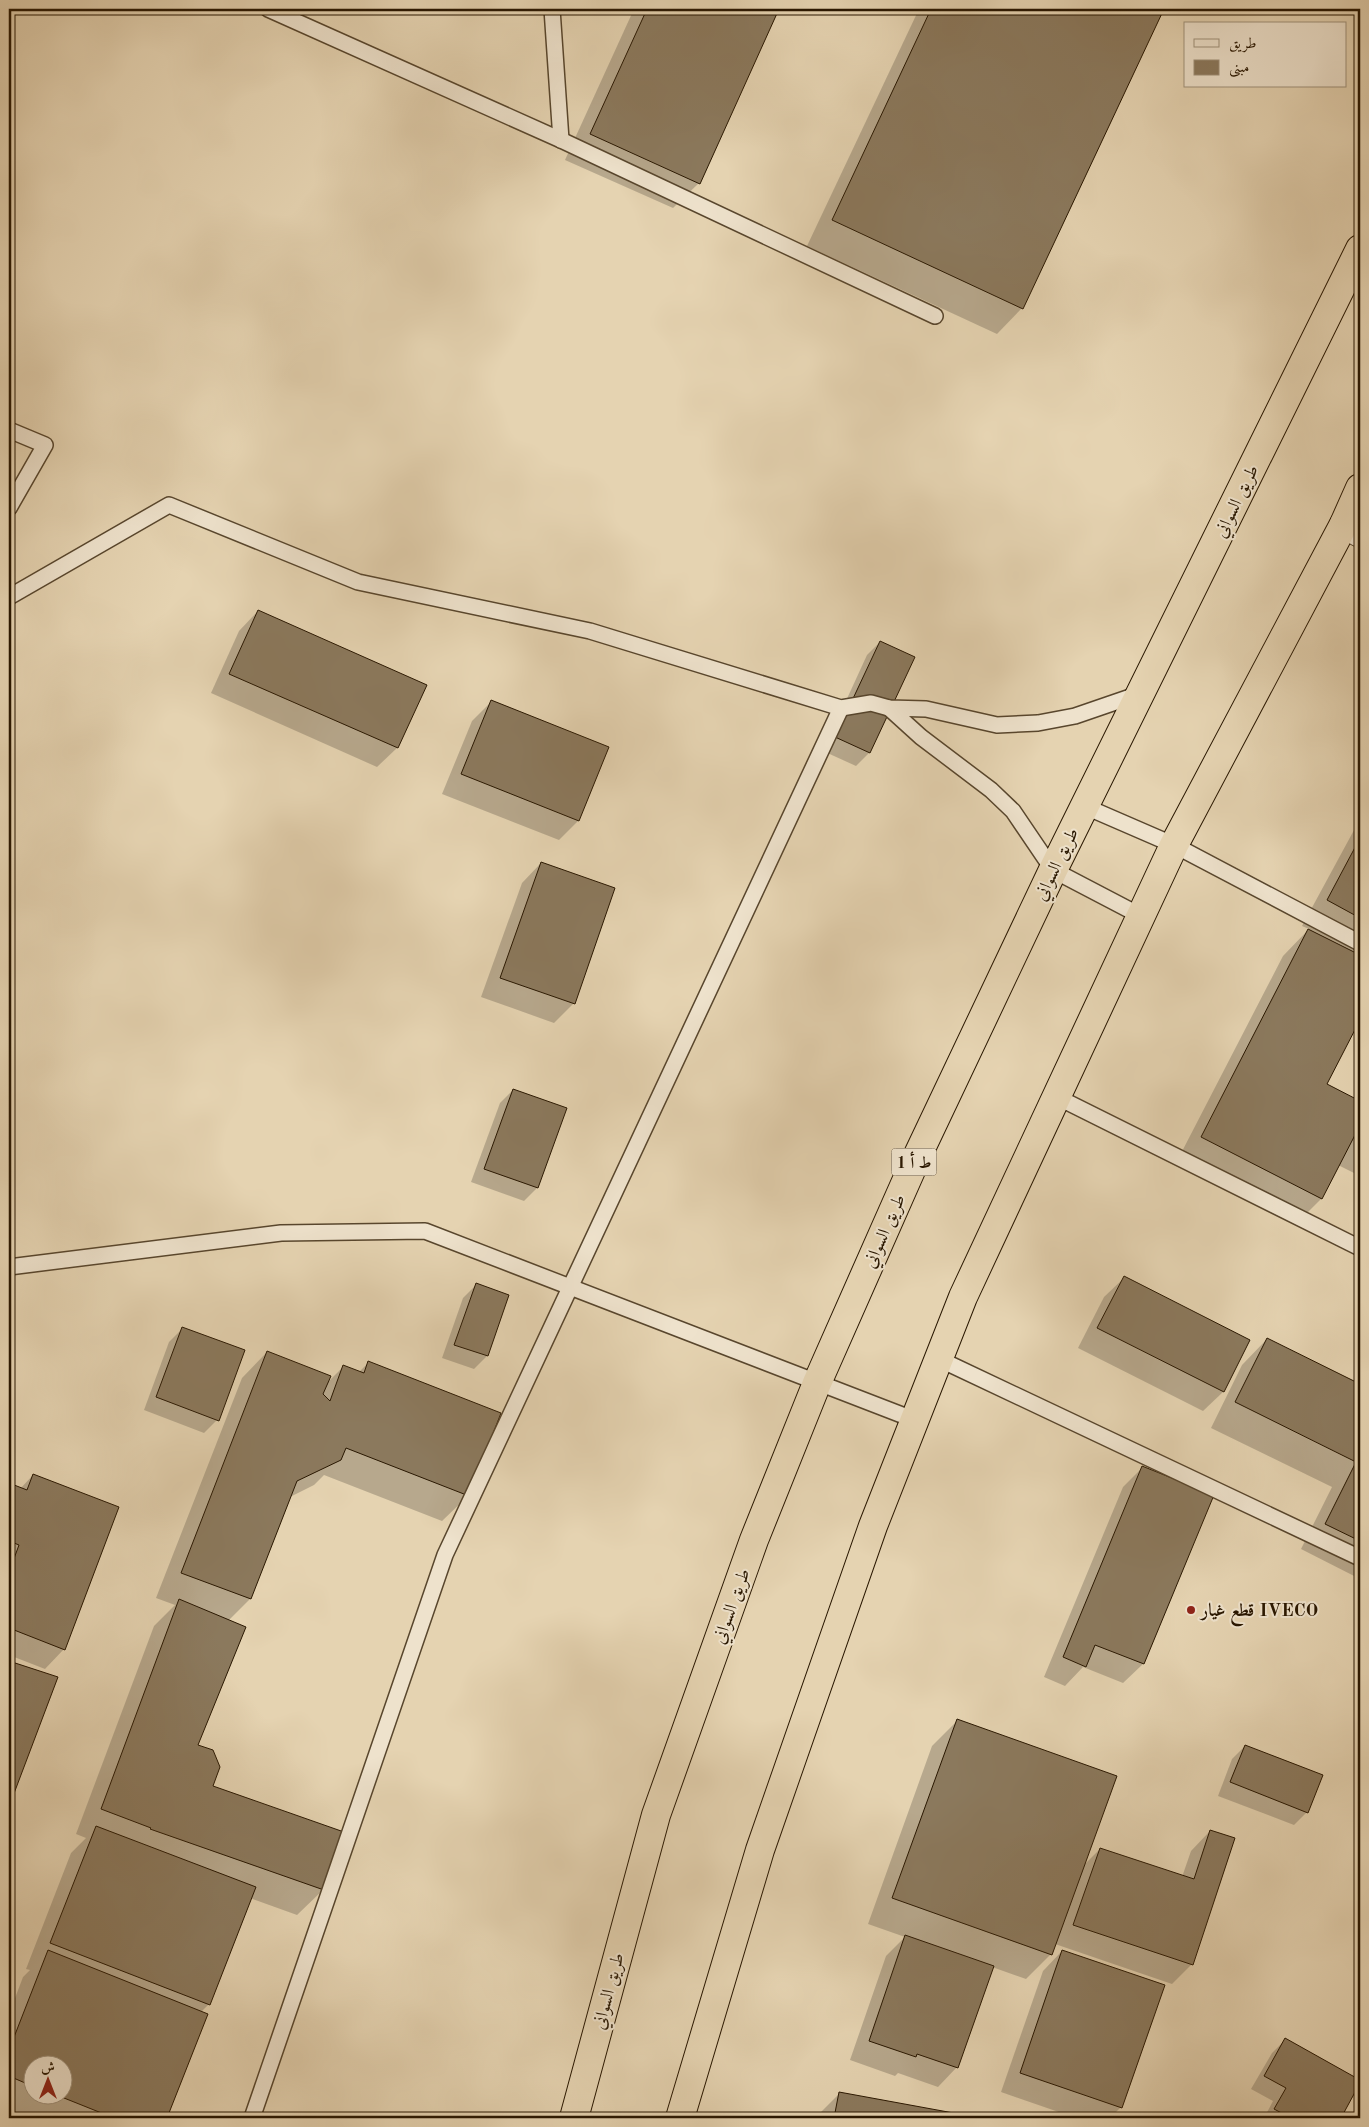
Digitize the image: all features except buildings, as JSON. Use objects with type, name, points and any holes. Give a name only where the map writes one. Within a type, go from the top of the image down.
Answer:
[{"type":"highway","name":"طريق السواني","points":[[574,2118],[656,1815],[754,1540],[817,1383],[916,1159],[1053,870],[1360,249]]},
{"type":"highway","points":[[680,2118],[760,1850],[873,1526],[963,1297],[1174,845],[1352,528],[1360,488]]},
{"type":"lane","points":[[268,9],[561,140],[935,316]]},
{"type":"lane","points":[[552,9],[561,140]]},
{"type":"lane","points":[[9,430],[45,445],[9,508]]},
{"type":"lane","points":[[9,597],[169,505],[358,582],[590,631],[841,708],[871,703],[889,708],[926,709],[997,725],[1038,724],[1075,716],[1141,694]]},
{"type":"lane","points":[[252,2118],[445,1556],[841,708]]},
{"type":"lane","points":[[889,708],[921,737],[991,790],[1013,811],[1053,870],[1141,916]]},
{"type":"lane","points":[[1084,806],[1174,845],[1360,943]]},
{"type":"lane","points":[[1057,1097],[1360,1248]]},
{"type":"lane","points":[[9,1267],[281,1233],[425,1231],[914,1420]]},
{"type":"lane","points":[[939,1360],[1360,1558]]},
{"type":"place","name":"قطع غيار IVECO","points":[[1191,1610]]}]
